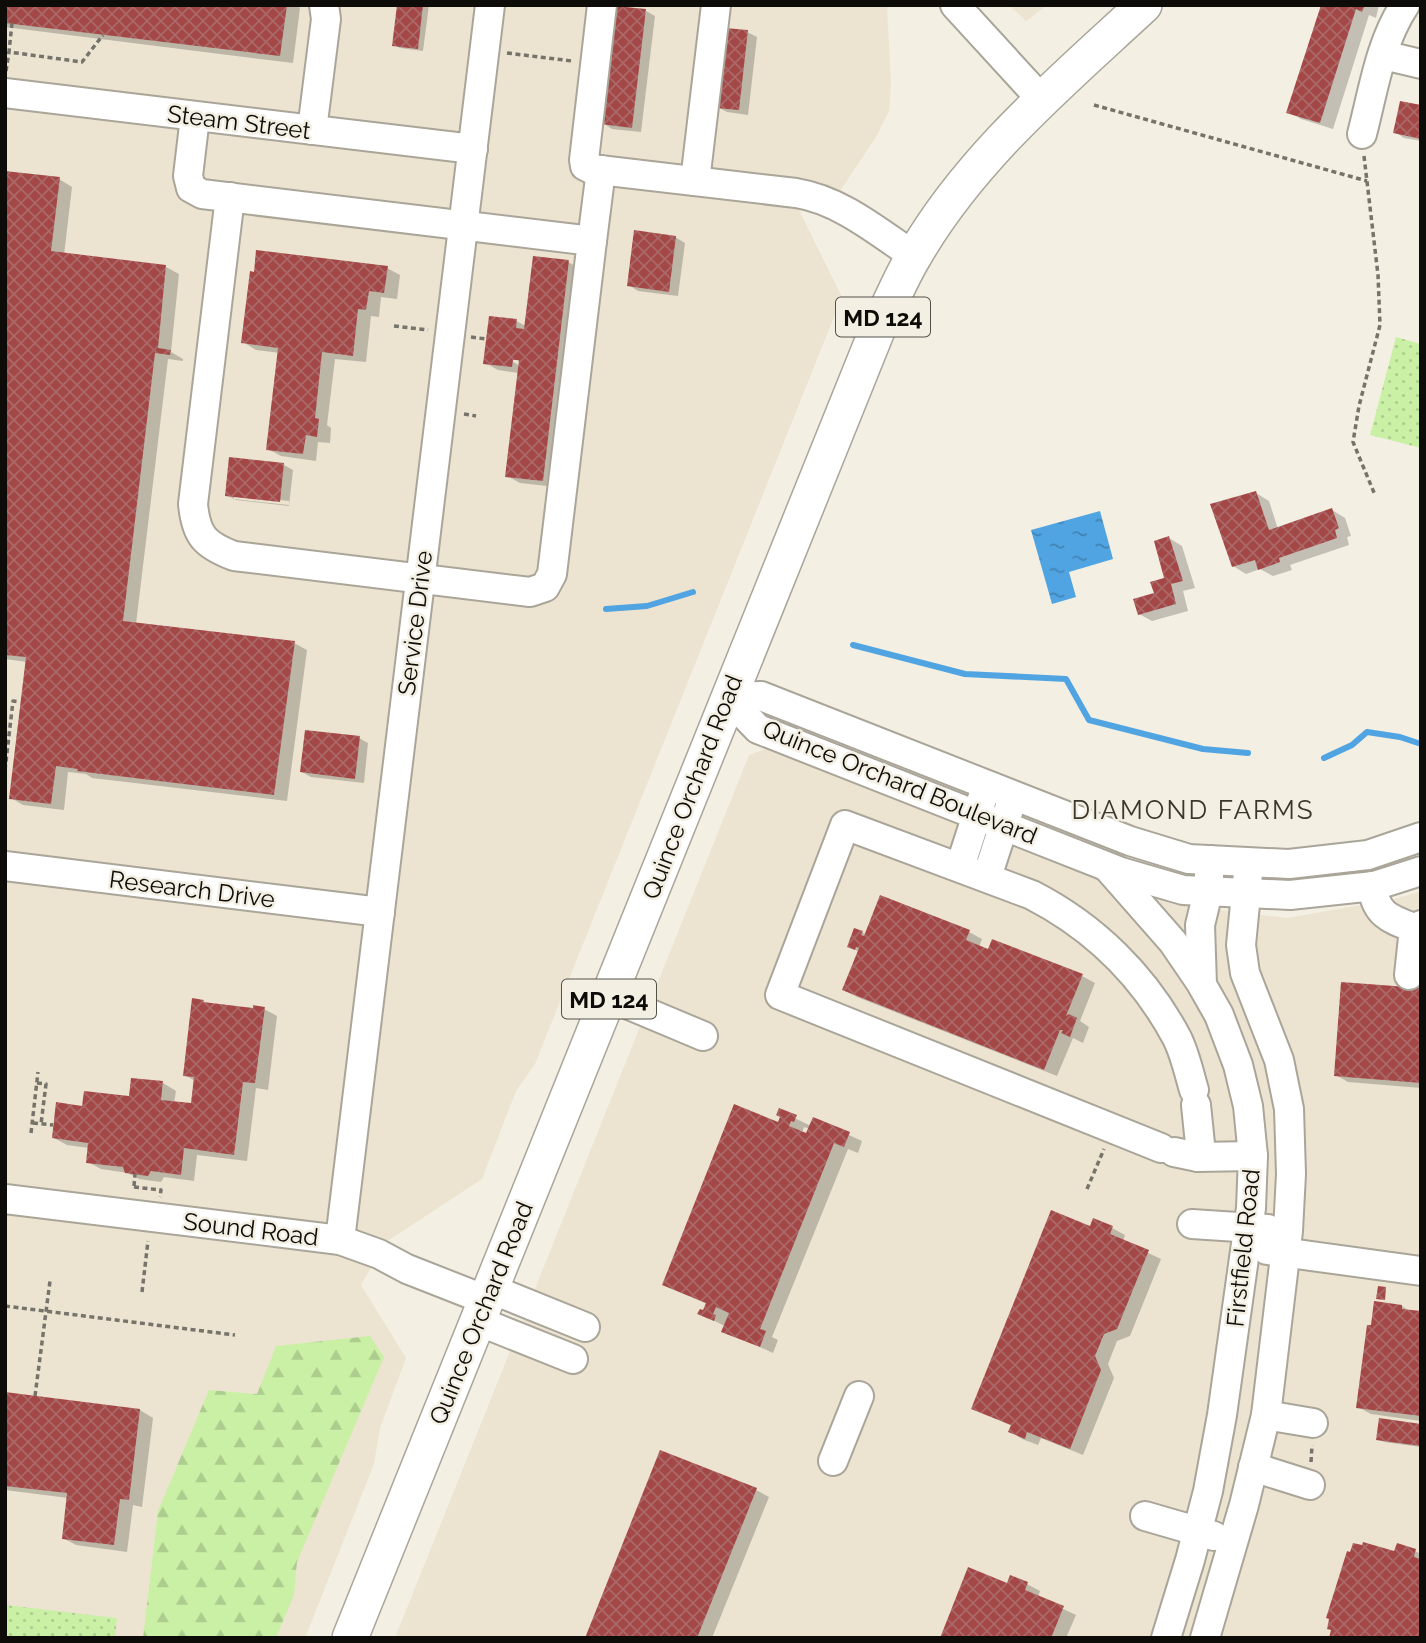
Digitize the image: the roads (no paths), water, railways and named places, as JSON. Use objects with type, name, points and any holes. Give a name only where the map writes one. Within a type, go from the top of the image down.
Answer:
[{"type":"main road","name":"Quince Orchard Road","points":[[350,1638],[610,998],[727,697],[878,328],[914,256],[943,213],[990,153],[1042,100],[1144,5]]},
{"type":"street","points":[[312,130],[326,19],[324,5]]},
{"type":"street","name":"Service Drive","points":[[340,1240],[490,5]]},
{"type":"street","points":[[602,5],[584,160],[588,168],[821,198],[914,256]]},
{"type":"street","points":[[695,181],[716,5]]},
{"type":"street","points":[[955,5],[1042,100]]},
{"type":"street","points":[[1362,134],[1382,55],[1396,18],[1405,5]]},
{"type":"street","points":[[1382,55],[1421,64]]},
{"type":"street","name":"Steam Street","points":[[5,93],[472,149]]},
{"type":"street","points":[[195,117],[188,183],[196,192],[592,240]]},
{"type":"street","points":[[230,197],[193,504],[195,524],[203,538],[218,550],[234,556],[530,592],[539,590],[549,582],[601,170]]},
{"type":"street","name":"Quince Orchard Boulevard","points":[[727,697],[761,696],[1130,841],[1189,859],[1289,864],[1357,856],[1421,837]]},
{"type":"street","name":"Quince Orchard Boulevard","points":[[727,697],[758,729],[1106,866],[1183,890],[1290,895],[1372,886],[1421,871]]},
{"type":"street","points":[[960,867],[987,783]]},
{"type":"street","points":[[987,877],[1014,794]]},
{"type":"street","points":[[1178,1153],[1199,1133],[1195,1097],[1178,1040],[1136,976],[1108,946],[1058,908],[1032,895],[845,825],[780,995],[1178,1153],[1253,1156]]},
{"type":"street","name":"Firstfield Road","points":[[1166,1638],[1198,1532],[1222,1415],[1247,1238],[1253,1156],[1248,1106],[1238,1065],[1219,1015],[1202,985],[1200,925],[1208,892],[1210,860]]},
{"type":"street","name":"Firstfield Road","points":[[1205,1638],[1266,1415],[1291,1174],[1289,1110],[1279,1060],[1245,973],[1241,945],[1249,863]]},
{"type":"street","name":"Research Drive","points":[[5,866],[380,912]]},
{"type":"street","points":[[1106,866],[1167,934],[1202,985]]},
{"type":"street","points":[[1372,886],[1374,900],[1386,917],[1418,927],[1409,975]]},
{"type":"street","points":[[610,998],[704,1036]]},
{"type":"street","name":"Sound Road","points":[[5,1199],[340,1240],[485,1303]]},
{"type":"street","points":[[1192,1224],[1247,1238],[1286,1241],[1421,1271]]},
{"type":"street","points":[[485,1303],[585,1327]]},
{"type":"street","points":[[485,1303],[573,1359]]},
{"type":"street","points":[[833,1461],[859,1396]]},
{"type":"street","points":[[1266,1415],[1312,1423]]},
{"type":"street","points":[[1253,1467],[1310,1485]]},
{"type":"street","points":[[1145,1516],[1233,1542]]},
{"type":"water","points":[[1100,511],[1113,559],[1069,572],[1076,597],[1052,604],[1031,530]]},
{"type":"waterway","points":[[606,609],[647,606],[693,592]]},
{"type":"waterway","points":[[853,645],[965,674],[1066,679],[1089,720],[1203,749],[1248,753]]},
{"type":"waterway","points":[[1324,758],[1352,745],[1367,732],[1400,737],[1421,744]]},
{"type":"district","name":"DIAMOND FARMS","points":[[1193,810]]}]
